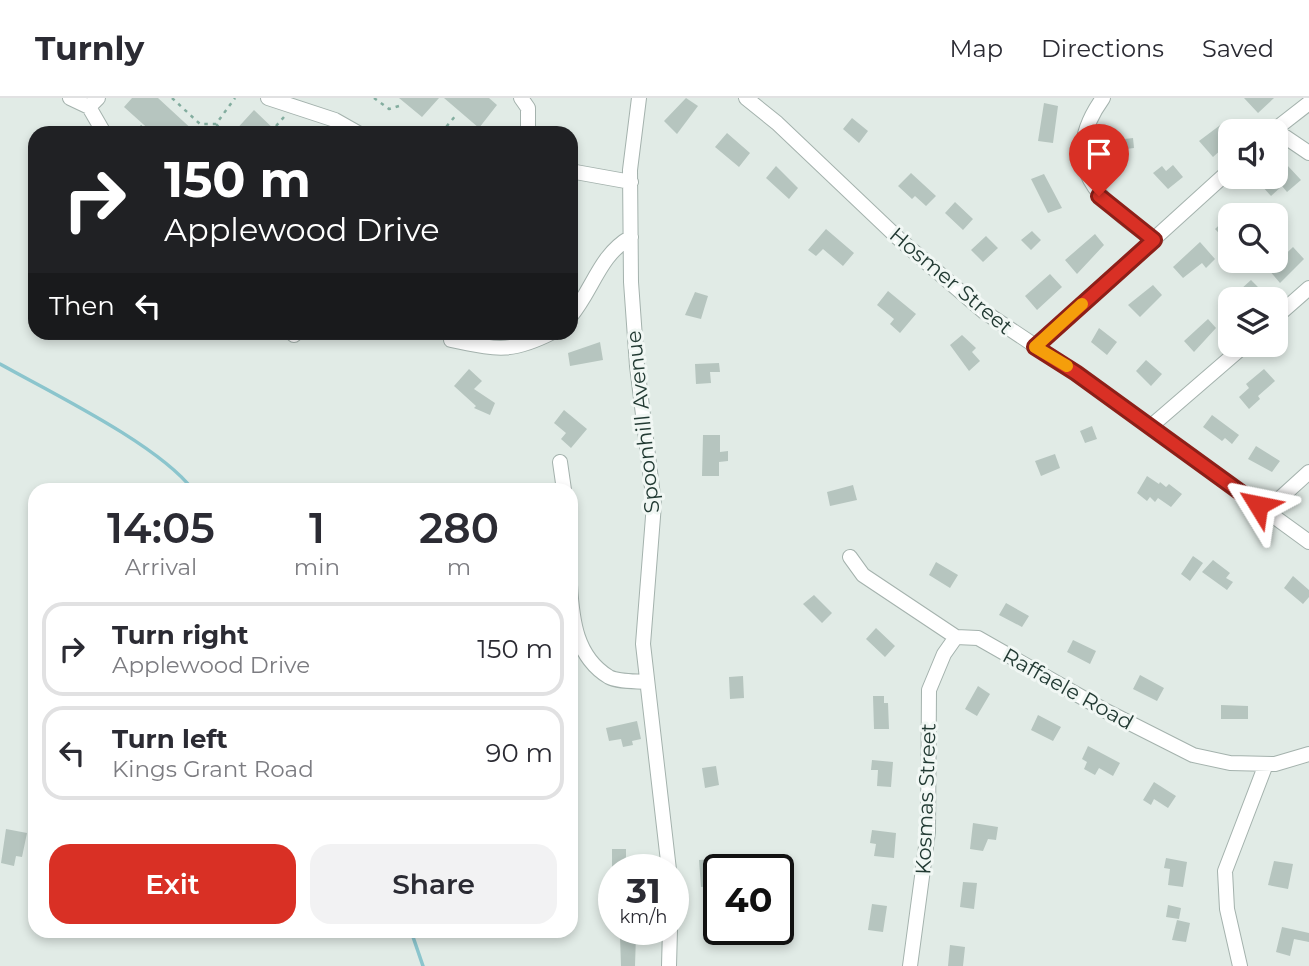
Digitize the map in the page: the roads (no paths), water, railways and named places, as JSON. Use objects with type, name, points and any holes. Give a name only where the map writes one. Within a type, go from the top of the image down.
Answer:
[{"type":"street","points":[[70,98],[93,103],[101,126]]},
{"type":"street","points":[[268,98],[346,126]]},
{"type":"street","points":[[521,98],[528,108],[528,126]]},
{"type":"street","name":"Spoonhill Avenue","points":[[639,98],[632,143],[631,237],[635,338],[654,504],[643,644],[667,854]]},
{"type":"street","name":"Hosmer Street","points":[[746,98],[919,257],[983,311],[1309,542]]},
{"type":"street","points":[[1103,98],[1090,116],[1082,147],[1087,174],[1099,196],[1154,240]]},
{"type":"street","points":[[1288,119],[1309,103]]},
{"type":"street","points":[[1288,139],[1309,153]]},
{"type":"street","points":[[578,172],[631,182]]},
{"type":"street","points":[[1035,347],[1218,181]]},
{"type":"street","points":[[578,308],[604,259],[615,246],[631,237]]},
{"type":"street","points":[[1288,306],[1309,288]]},
{"type":"street","points":[[452,340],[500,350],[537,340]]},
{"type":"street","points":[[1150,427],[1231,357]]},
{"type":"street","points":[[560,462],[563,483]]},
{"type":"street","points":[[1266,511],[1309,472]]},
{"type":"street","name":"Raffaele Road","points":[[850,557],[863,575],[956,637],[978,638],[1107,711],[1193,755],[1230,764],[1266,764],[1309,754]]},
{"type":"street","points":[[578,636],[584,653],[611,679],[647,682]]},
{"type":"street","name":"Kosmas Street","points":[[911,966],[928,832],[929,690],[944,654],[956,637]]},
{"type":"street","points":[[1240,966],[1227,909],[1225,871],[1266,764]]},
{"type":"street","points":[[669,966],[670,945]]},
{"type":"waterway","points":[[0,364],[131,438],[156,455],[186,483]]},
{"type":"waterway","points":[[413,938],[423,966]]}]
